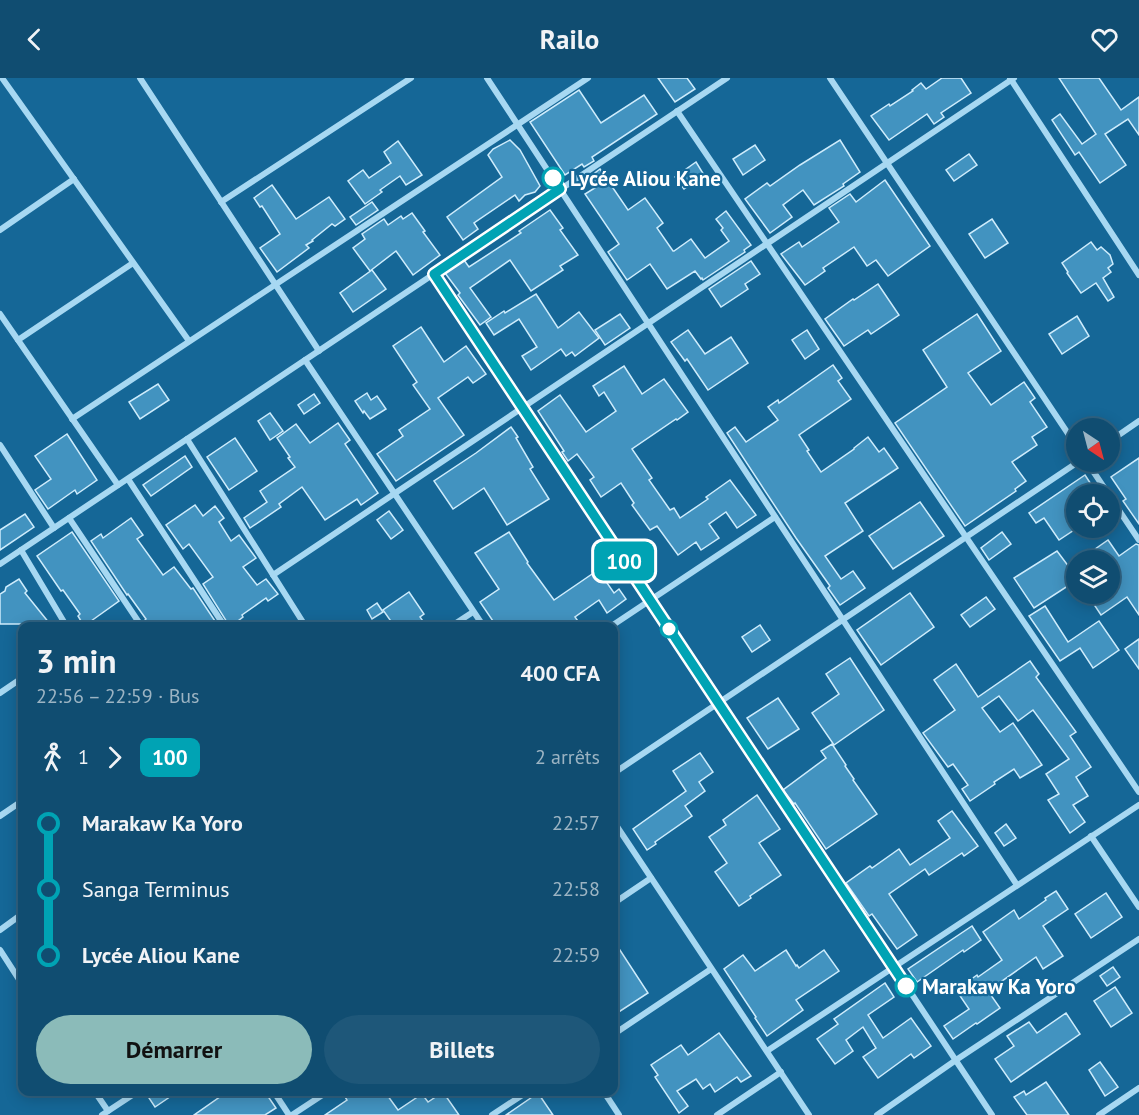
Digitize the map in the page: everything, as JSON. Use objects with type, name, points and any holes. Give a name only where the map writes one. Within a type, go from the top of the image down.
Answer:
[{"type":"street","points":[[2,78],[189,341]]},
{"type":"street","points":[[140,78],[319,351]]},
{"type":"street","points":[[221,202],[411,78]]},
{"type":"street","points":[[487,78],[1017,885]]},
{"type":"street","points":[[72,419],[588,78]]},
{"type":"street","points":[[0,564],[727,78]]},
{"type":"street","points":[[830,78],[1066,431]]},
{"type":"street","points":[[273,575],[1012,79],[1139,274]]},
{"type":"street","points":[[677,111],[1139,792]]},
{"type":"street","points":[[0,230],[74,179]]},
{"type":"street","points":[[18,340],[133,263]]},
{"type":"street","points":[[434,274],[992,1115]]},
{"type":"street","points":[[0,314],[118,485]]},
{"type":"street","points":[[305,360],[480,622]]},
{"type":"street","points":[[1120,434],[1139,421]]},
{"type":"street","points":[[187,439],[303,622]]},
{"type":"street","points":[[1,449],[54,528]]},
{"type":"street","points":[[618,770],[1066,470]]},
{"type":"street","points":[[128,478],[222,622]]},
{"type":"street","points":[[1120,512],[1139,540]]},
{"type":"street","points":[[617,622],[775,517]]},
{"type":"street","points":[[69,518],[139,622]]},
{"type":"street","points":[[21,550],[64,622]]},
{"type":"street","points":[[458,622],[473,612]]},
{"type":"street","points":[[0,693],[18,681]]},
{"type":"street","points":[[0,816],[18,804]]},
{"type":"street","points":[[767,1051],[1139,805]]},
{"type":"street","points":[[618,828],[809,1115]]},
{"type":"street","points":[[1091,836],[1139,908]]},
{"type":"street","points":[[618,900],[651,878]]},
{"type":"street","points":[[0,930],[18,917]]},
{"type":"street","points":[[877,1115],[1139,939]]},
{"type":"street","points":[[0,950],[18,978]]},
{"type":"street","points":[[618,1031],[711,969]]},
{"type":"street","points":[[717,1115],[781,1072]]},
{"type":"street","points":[[1099,1115],[1139,1088]]},
{"type":"street","points":[[97,1096],[105,1113],[130,1096]]},
{"type":"street","points":[[277,1096],[291,1115],[321,1096]]},
{"type":"street","points":[[492,1115],[521,1096]]},
{"type":"street","points":[[607,1096],[619,1115]]},
{"type":"building","points":[[658,78],[687,78],[695,89],[675,102]]},
{"type":"building","points":[[942,78],[961,78],[971,93],[941,113],[944,117],[934,124],[927,114],[889,140],[871,116],[913,91],[921,83],[926,89]]},
{"type":"building","points":[[1059,78],[1099,78],[1121,110],[1139,97],[1139,135],[1128,119],[1105,134],[1126,165],[1100,183],[1079,152],[1075,155],[1052,120],[1060,114],[1082,144],[1096,134]]},
{"type":"building","points":[[579,90],[601,123],[644,95],[657,114],[592,157],[594,161],[584,167],[582,164],[565,175],[530,122]]},
{"type":"building","points":[[510,140],[520,150],[540,186],[535,192],[525,195],[519,201],[515,195],[474,223],[478,229],[463,240],[447,217],[502,177],[488,155],[493,149]]},
{"type":"building","points":[[840,140],[860,172],[843,184],[844,186],[814,205],[803,190],[783,205],[792,217],[770,233],[745,199],[767,183],[770,186]]},
{"type":"building","points":[[398,141],[422,175],[406,185],[400,176],[365,204],[348,181],[363,170],[369,178],[391,163],[384,152]]},
{"type":"building","points":[[755,145],[765,160],[743,175],[733,159]]},
{"type":"building","points":[[969,154],[977,165],[954,181],[946,170]]},
{"type":"building","points":[[696,162],[704,175],[684,189],[675,177]]},
{"type":"building","points":[[600,169],[628,210],[645,198],[663,223],[657,228],[673,251],[691,239],[705,258],[729,241],[716,219],[726,211],[751,245],[744,250],[745,252],[703,280],[695,271],[667,289],[650,264],[627,280],[608,252],[619,244],[585,194],[598,186],[591,176]]},
{"type":"building","points":[[885,180],[930,246],[888,276],[876,260],[867,266],[854,247],[823,268],[825,271],[805,285],[781,254],[799,242],[802,247],[839,222],[829,208],[850,194],[856,202]]},
{"type":"building","points":[[272,185],[296,219],[329,197],[345,219],[335,226],[332,224],[306,245],[309,248],[277,272],[260,248],[280,234],[262,206],[260,207],[254,198]]},
{"type":"building","points":[[372,202],[378,210],[356,225],[350,217]]},
{"type":"building","points":[[550,210],[563,228],[560,230],[578,255],[560,266],[563,270],[531,291],[510,260],[470,288],[491,317],[480,325],[445,273],[464,260],[469,267],[521,233],[519,231]]},
{"type":"building","points":[[412,213],[440,255],[413,275],[396,251],[370,271],[353,248],[365,239],[362,234],[384,219],[388,225],[401,216],[403,219]]},
{"type":"building","points":[[992,219],[1008,243],[985,258],[969,234]]},
{"type":"building","points":[[1091,242],[1097,250],[1101,247],[1110,255],[1113,264],[1108,268],[1111,272],[1103,278],[1114,297],[1108,301],[1096,283],[1081,293],[1062,263]]},
{"type":"building","points":[[751,261],[760,274],[745,284],[748,289],[721,307],[709,289]]},
{"type":"building","points":[[372,270],[386,289],[353,312],[340,293]]},
{"type":"building","points":[[878,284],[899,315],[871,334],[868,330],[844,346],[825,319]]},
{"type":"building","points":[[536,294],[558,328],[579,312],[599,338],[575,356],[572,352],[566,356],[561,349],[531,370],[522,356],[537,347],[519,319],[494,335],[486,323]]},
{"type":"building","points":[[620,314],[630,328],[605,345],[595,330]]},
{"type":"building","points":[[977,314],[1001,351],[968,373],[991,405],[1024,382],[1035,398],[1030,402],[1047,427],[1032,437],[1037,445],[1012,462],[1026,481],[1015,489],[1016,491],[965,526],[895,423],[947,387],[923,350]]},
{"type":"building","points":[[1077,316],[1089,336],[1062,354],[1049,334]]},
{"type":"building","points":[[421,327],[444,362],[466,346],[486,374],[473,383],[468,377],[438,398],[464,435],[396,481],[377,454],[403,436],[399,430],[430,409],[413,385],[417,382],[393,346]]},
{"type":"building","points":[[688,330],[705,354],[731,337],[748,363],[708,390],[687,359],[685,361],[671,342]]},
{"type":"building","points":[[807,330],[819,349],[805,359],[792,340]]},
{"type":"building","points":[[833,365],[842,378],[838,381],[851,399],[799,435],[809,450],[807,451],[821,472],[868,437],[879,452],[884,448],[898,468],[845,503],[863,531],[825,556],[841,579],[853,571],[865,588],[840,605],[828,588],[830,586],[727,433],[735,427],[746,442],[778,420],[768,407],[778,400],[779,403]]},
{"type":"building","points":[[624,366],[642,394],[664,379],[688,412],[632,449],[652,478],[649,480],[670,510],[674,508],[680,518],[708,499],[706,497],[730,480],[756,515],[737,528],[726,512],[709,524],[719,538],[701,550],[696,542],[678,555],[657,526],[650,530],[632,505],[634,503],[621,483],[601,497],[590,480],[594,477],[577,454],[568,461],[538,411],[560,395],[586,432],[616,411],[604,392],[599,396],[593,386]]},
{"type":"building","points":[[158,384],[169,400],[140,419],[129,402]]},
{"type":"building","points":[[367,393],[371,400],[377,396],[386,409],[370,419],[355,401]]},
{"type":"building","points":[[314,394],[320,403],[304,414],[298,405]]},
{"type":"building","points":[[270,413],[283,431],[270,440],[258,421]]},
{"type":"building","points":[[338,423],[350,440],[345,444],[378,493],[361,505],[357,499],[325,520],[302,487],[279,504],[281,507],[250,528],[244,518],[267,502],[260,491],[295,467],[277,438],[296,424],[310,443]]},
{"type":"building","points":[[511,427],[533,467],[530,469],[549,499],[507,525],[484,488],[453,509],[434,481]]},
{"type":"building","points":[[67,434],[97,480],[77,494],[75,490],[48,509],[35,490],[51,479],[35,456]]},
{"type":"building","points":[[235,438],[257,471],[229,490],[207,457]]},
{"type":"building","points":[[185,456],[192,467],[151,496],[143,485]]},
{"type":"building","points":[[1139,458],[1139,524],[1123,501],[1126,499],[1120,490],[1120,484],[1116,484],[1111,477]]},
{"type":"building","points":[[1085,475],[1091,484],[1072,484]]},
{"type":"building","points":[[1066,488],[1066,535],[1059,540],[1044,518],[1036,523],[1029,513]]},
{"type":"building","points":[[920,502],[944,536],[893,569],[869,536]]},
{"type":"building","points":[[195,505],[203,516],[215,506],[224,518],[219,522],[231,541],[239,535],[256,558],[243,567],[257,585],[266,579],[278,594],[268,601],[266,598],[242,615],[243,617],[236,622],[227,622],[203,584],[213,577],[189,544],[183,549],[166,525]]},
{"type":"building","points":[[389,511],[403,530],[391,539],[377,520]]},
{"type":"building","points":[[25,514],[34,527],[0,550],[0,530]]},
{"type":"building","points":[[131,518],[143,535],[137,539],[163,575],[174,567],[191,589],[193,588],[216,622],[146,622],[91,541],[101,534],[103,538]]},
{"type":"building","points":[[72,532],[119,601],[90,622],[82,622],[78,616],[80,614],[37,556]]},
{"type":"building","points":[[509,532],[527,563],[554,600],[598,570],[614,593],[619,589],[626,599],[607,613],[599,600],[575,617],[578,622],[494,622],[480,602],[499,589],[475,553]]},
{"type":"building","points":[[1002,532],[1011,544],[989,560],[981,548]]},
{"type":"building","points":[[1108,540],[1115,550],[1094,550]]},
{"type":"building","points":[[1136,544],[1139,545],[1139,615],[1127,597],[1120,602],[1120,555]]},
{"type":"building","points":[[1057,551],[1066,563],[1066,587],[1034,608],[1014,578]]},
{"type":"building","points":[[19,579],[27,591],[25,593],[48,622],[0,624],[0,594],[5,591],[6,587]]},
{"type":"building","points":[[409,592],[424,614],[420,617],[424,622],[391,622],[383,610]]},
{"type":"building","points":[[910,593],[934,627],[881,665],[857,630]]},
{"type":"building","points":[[986,597],[995,609],[970,627],[961,615]]},
{"type":"building","points":[[377,603],[383,612],[372,619],[367,610]]},
{"type":"building","points":[[1094,604],[1117,604],[1101,615]]},
{"type":"building","points":[[1045,606],[1068,642],[1099,621],[1119,650],[1093,668],[1080,648],[1060,661],[1029,616]]},
{"type":"building","points":[[760,625],[770,640],[752,652],[742,637]]},
{"type":"building","points":[[1139,639],[1139,669],[1125,649]]},
{"type":"building","points":[[850,658],[884,710],[834,745],[812,713],[839,694],[826,674]]},
{"type":"building","points":[[1030,661],[1039,674],[1036,677],[1076,732],[1070,736],[1091,767],[1076,777],[1088,796],[1073,805],[1085,822],[1070,833],[1048,800],[1059,794],[1046,774],[1069,759],[1033,710],[1018,721],[999,696],[982,708],[1000,732],[1013,723],[1042,765],[1020,778],[1014,769],[970,801],[962,789],[968,785],[953,764],[948,767],[923,733],[955,710],[934,680],[956,664],[978,697]]},
{"type":"building","points":[[778,698],[799,729],[768,749],[747,718]]},
{"type":"building","points":[[832,744],[853,780],[877,814],[826,849],[795,803],[783,790],[826,758],[821,751]]},
{"type":"building","points":[[700,753],[713,772],[699,782],[705,791],[685,806],[692,816],[647,850],[633,829],[686,791],[673,771]]},
{"type":"building","points":[[757,795],[780,829],[759,843],[781,875],[739,906],[715,872],[727,863],[709,837],[726,825],[723,820]]},
{"type":"building","points":[[952,811],[978,846],[964,856],[962,853],[929,875],[925,869],[889,894],[917,935],[897,949],[872,914],[869,916],[846,883],[899,849],[910,865],[950,838],[938,821]]},
{"type":"building","points":[[1006,824],[1016,838],[1004,846],[995,833]]},
{"type":"building","points":[[1056,891],[1068,909],[1043,926],[1063,956],[1043,969],[1036,957],[988,991],[1000,1008],[953,1039],[944,1026],[969,1009],[956,990],[1002,960],[983,932],[1014,910],[1019,919]]},
{"type":"building","points":[[1106,893],[1122,917],[1091,938],[1075,914]]},
{"type":"building","points":[[972,926],[981,940],[917,982],[908,969]]},
{"type":"building","points":[[618,947],[648,993],[618,1012]]},
{"type":"building","points":[[786,950],[799,968],[824,950],[839,971],[796,1000],[803,1010],[767,1036],[724,969],[743,955],[755,971]]},
{"type":"building","points":[[1113,967],[1120,977],[1107,986],[1100,976]]},
{"type":"building","points":[[885,983],[894,997],[868,1015],[883,1038],[911,1018],[931,1046],[914,1058],[911,1054],[878,1078],[863,1057],[876,1048],[863,1027],[846,1040],[853,1051],[835,1064],[817,1039],[838,1024],[834,1019]]},
{"type":"building","points":[[1115,987],[1132,1013],[1111,1027],[1094,1001]]},
{"type":"building","points":[[1066,1013],[1080,1034],[1011,1082],[995,1059],[1014,1046],[1007,1036],[1029,1022],[1037,1033]]},
{"type":"building","points":[[719,1033],[751,1076],[741,1082],[737,1077],[715,1092],[710,1084],[703,1089],[696,1079],[677,1091],[688,1106],[679,1113],[655,1077],[658,1075],[651,1065],[681,1045],[688,1055]]},
{"type":"building","points":[[1100,1062],[1118,1087],[1105,1096],[1089,1070]]},
{"type":"building","points":[[1046,1082],[1069,1115],[1027,1115],[1014,1097],[1024,1091],[1026,1095]]},
{"type":"building","points":[[148,1096],[171,1096],[155,1107]]},
{"type":"building","points":[[221,1096],[268,1096],[276,1108],[265,1115],[194,1115]]},
{"type":"building","points":[[344,1096],[388,1096],[398,1110],[419,1096],[424,1096],[428,1102],[437,1096],[446,1096],[459,1115],[325,1115],[347,1100]]},
{"type":"building","points":[[534,1096],[540,1096],[553,1115],[506,1115]]},
{"type":"bus line","name":"100","points":[[553,178],[560,189],[434,274],[906,986]]},
{"type":"place","name":"Lycée Aliou Kane","points":[[553,178]]},
{"type":"place","name":"Marakaw Ka Yoro","points":[[906,986]]}]
